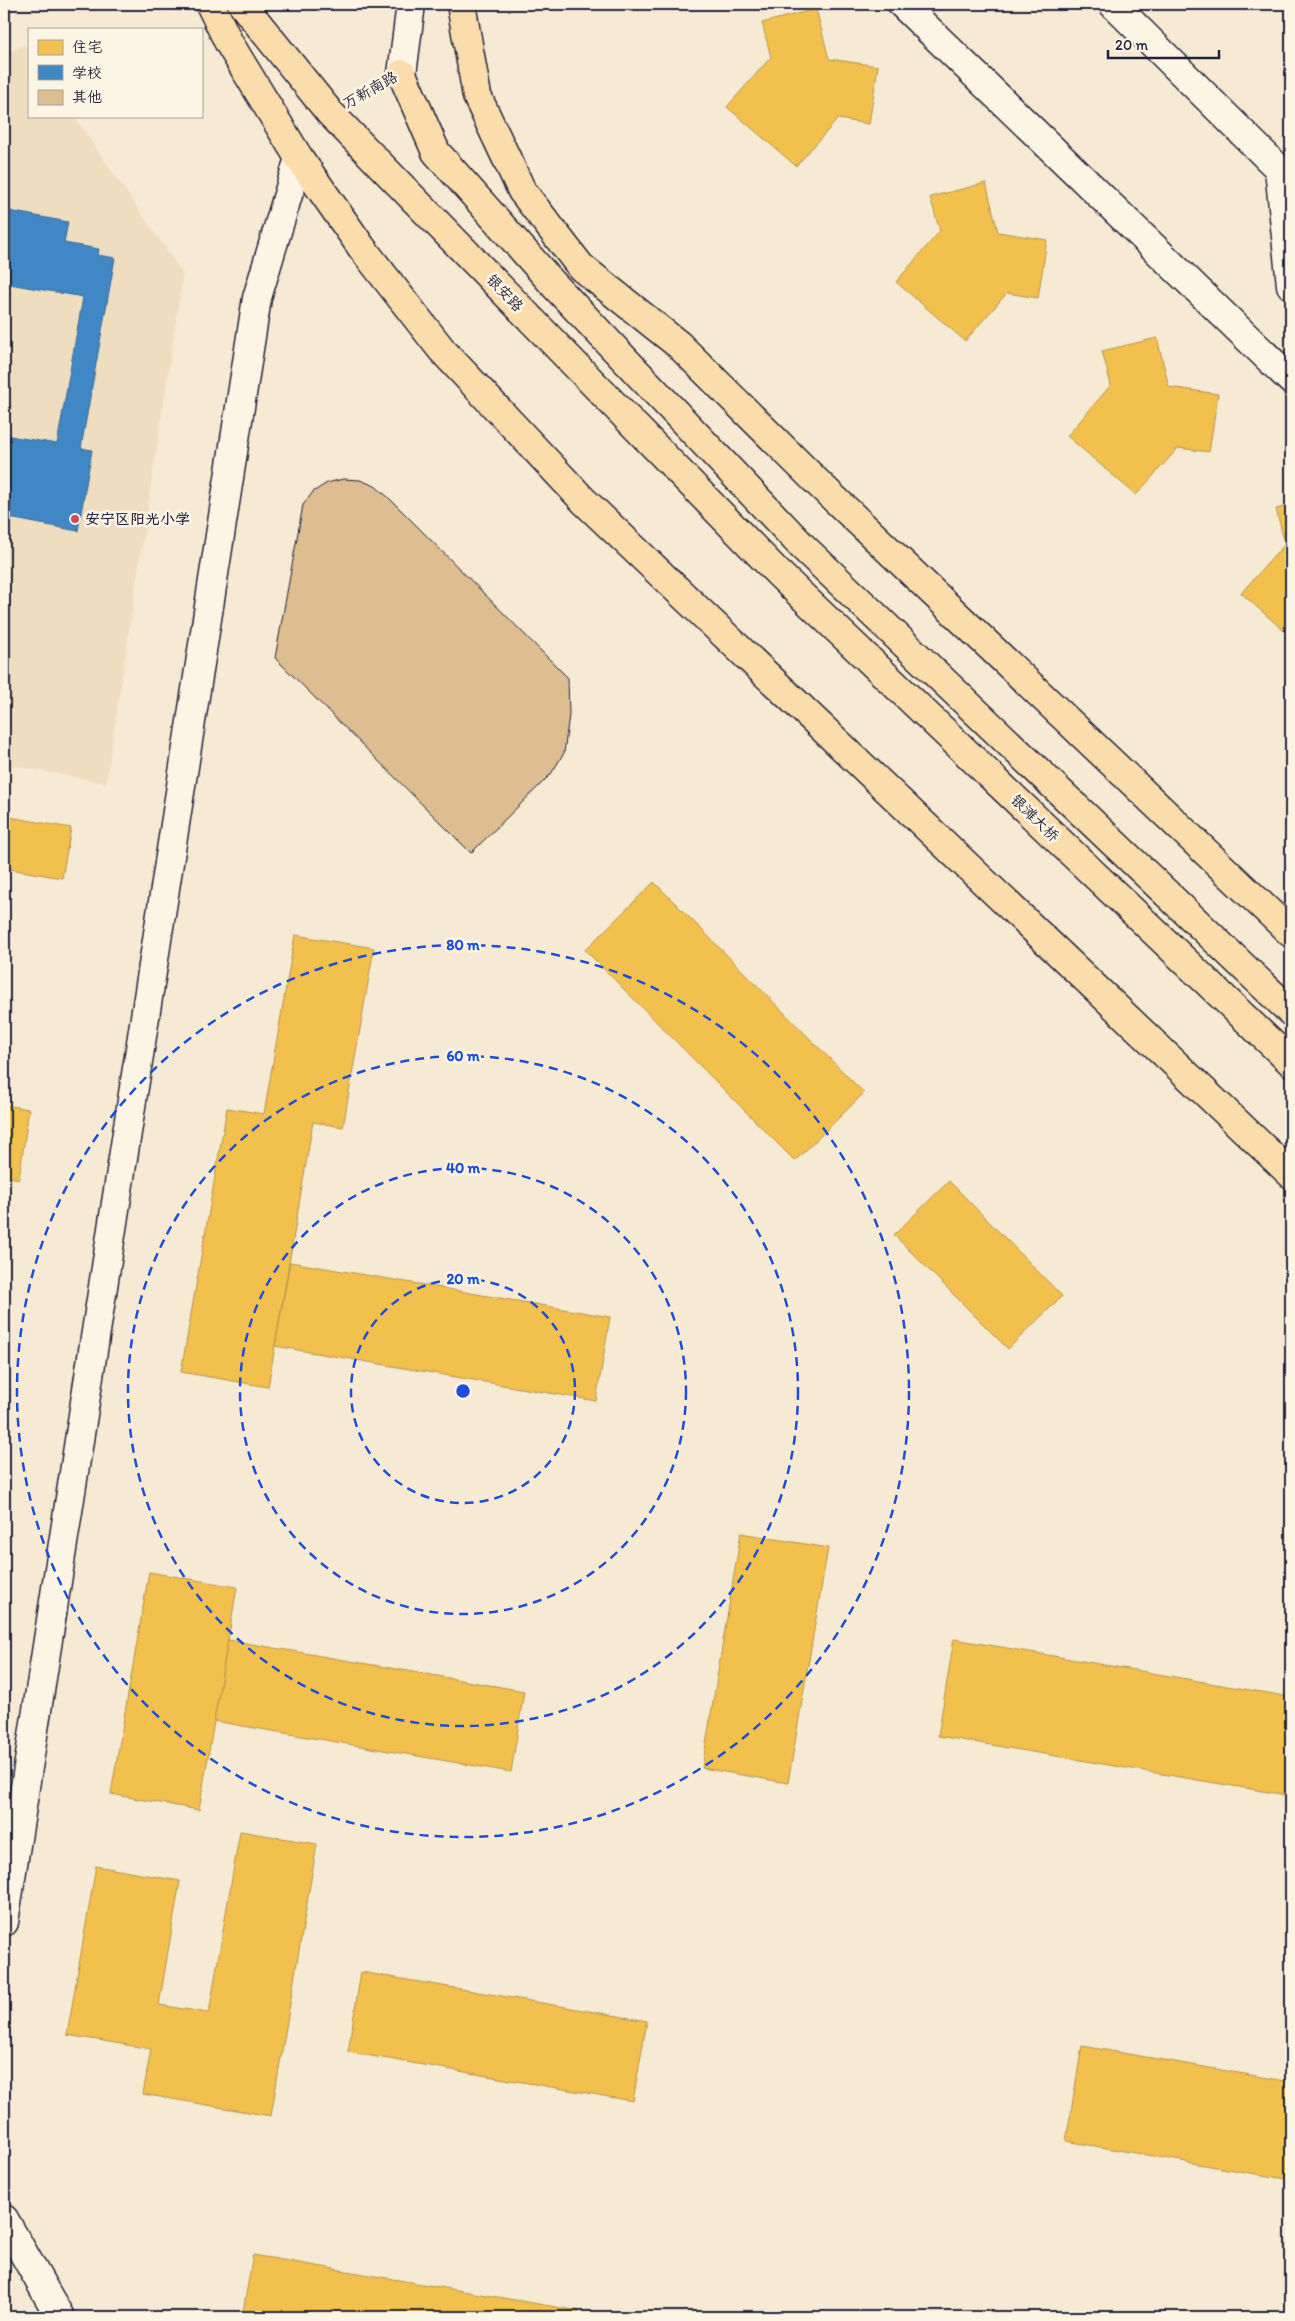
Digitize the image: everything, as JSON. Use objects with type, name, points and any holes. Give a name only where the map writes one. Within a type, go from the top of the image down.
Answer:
[{"type":"main road","points":[[210,4],[229,42],[299,158],[362,248],[442,350],[584,501],[1291,1174]]},
{"type":"main road","name":"银安路","points":[[242,4],[330,112],[778,573]]},
{"type":"main road","points":[[461,4],[477,96],[522,191],[581,267],[679,345],[819,484],[1291,933]]},
{"type":"main road","points":[[402,74],[436,152],[555,286],[803,547],[1291,1012]]},
{"type":"main road","name":"银滩大桥","points":[[778,573],[1291,1062]]},
{"type":"street","name":"万新南路","points":[[402,74],[412,4]]},
{"type":"street","points":[[902,4],[1291,380]]},
{"type":"street","points":[[1113,4],[1279,169],[1291,285]]},
{"type":"street","points":[[4,1922],[257,298],[299,158]]},
{"type":"street","points":[[4,2219],[60,2317]]},
{"type":"path","name":"万新南路","points":[[330,112],[402,74]]},
{"type":"shaded area","name":"安宁区阳光小学","points":[[24,45],[28,50],[28,118],[75,118],[183,274],[106,783],[4,764],[4,55]]},
{"type":"building: 住宅","points":[[816,9],[829,59],[878,66],[869,124],[838,119],[796,166],[727,107],[771,57],[762,23]]},
{"type":"building: 住宅","points":[[986,183],[998,232],[1047,240],[1038,298],[1007,293],[965,341],[896,282],[940,231],[930,197]]},
{"type":"building: 住宅","points":[[1157,338],[1169,387],[1218,394],[1209,452],[1178,448],[1136,495],[1067,436],[1111,385],[1102,351]]},
{"type":"building: 住宅","points":[[1291,505],[1291,637],[1241,593],[1285,544],[1276,509]]},
{"type":"building: 住宅","points":[[4,816],[71,828],[62,878],[4,868]]},
{"type":"building: 住宅","points":[[654,882],[864,1093],[795,1161],[585,950]]},
{"type":"building: 住宅","points":[[295,935],[374,948],[343,1127],[313,1122],[268,1387],[181,1372],[227,1108],[264,1114]]},
{"type":"building: 住宅","points":[[4,1105],[29,1109],[19,1179],[4,1176]]},
{"type":"building: 住宅","points":[[949,1181],[1062,1296],[1008,1349],[894,1235]]},
{"type":"building: 住宅","points":[[290,1262],[610,1317],[596,1401],[275,1346]]},
{"type":"building: 住宅","points":[[741,1533],[828,1548],[788,1783],[702,1768]]},
{"type":"building: 住宅","points":[[149,1572],[237,1587],[199,1810],[111,1794]]},
{"type":"building: 住宅","points":[[954,1639],[1291,1697],[1291,1767],[1286,1795],[938,1736]]},
{"type":"building: 住宅","points":[[228,1640],[524,1691],[511,1772],[214,1721]]},
{"type":"building: 住宅","points":[[240,1831],[317,1844],[271,2116],[143,2094],[151,2049],[67,2035],[96,1866],[180,1881],[159,2005],[209,2013]]},
{"type":"building: 住宅","points":[[361,1972],[647,2021],[633,2101],[348,2052]]},
{"type":"building: 住宅","points":[[1082,2046],[1291,2082],[1291,2180],[1066,2141]]},
{"type":"building: 住宅","points":[[253,2255],[579,2311],[578,2317],[242,2317]]},
{"type":"building: 学校","points":[[4,210],[68,222],[64,243],[99,249],[98,255],[115,258],[81,448],[92,450],[78,531],[4,517],[4,435],[57,444],[83,297],[4,283]]},
{"type":"building: 其他","points":[[343,479],[360,480],[375,486],[388,497],[568,678],[569,715],[564,753],[551,774],[471,853],[275,658],[303,505],[313,492],[327,483]]},
{"type":"place","name":"安宁区阳光小学","points":[[75,519]]}]
